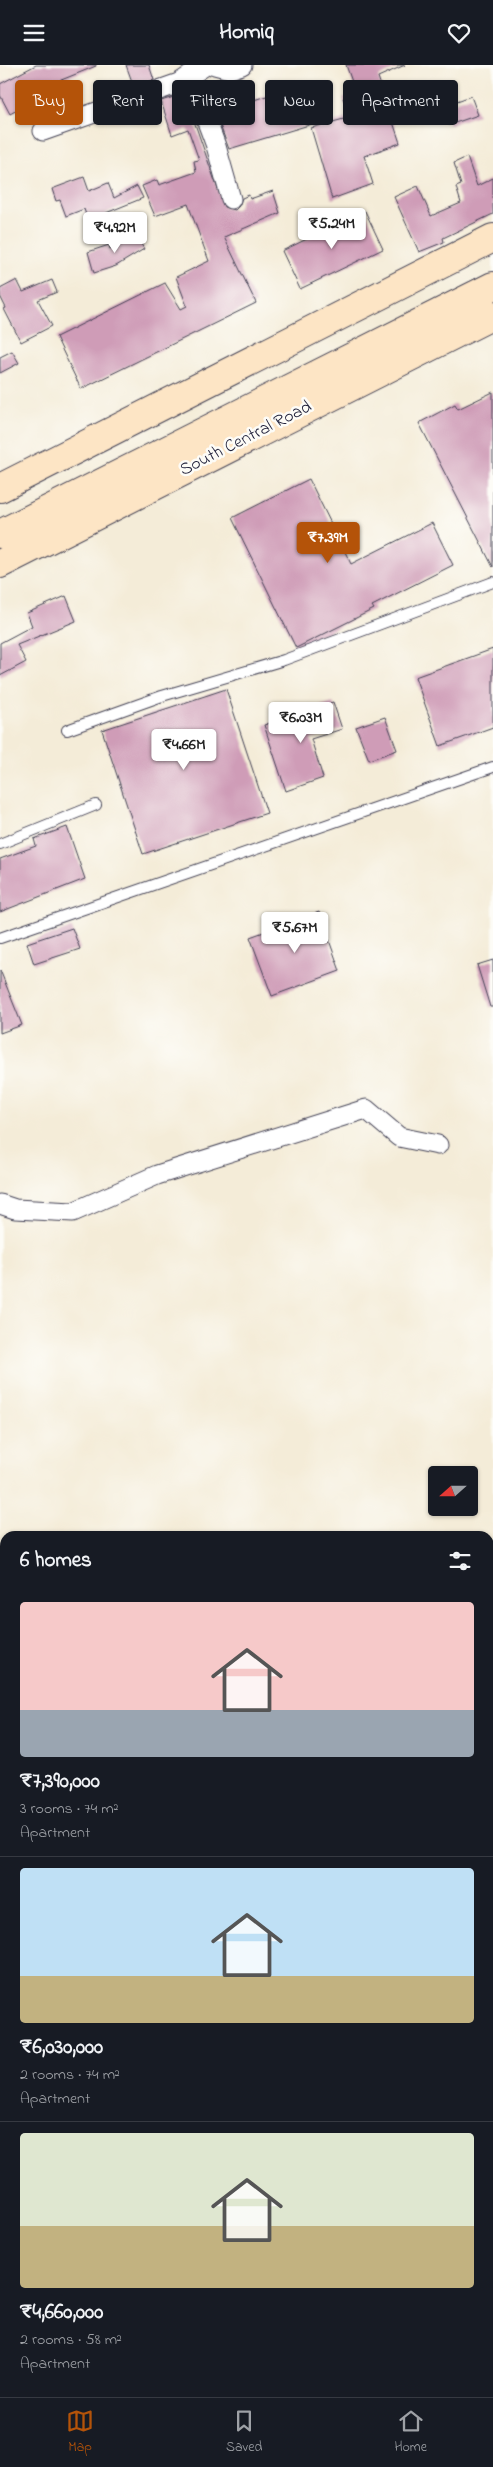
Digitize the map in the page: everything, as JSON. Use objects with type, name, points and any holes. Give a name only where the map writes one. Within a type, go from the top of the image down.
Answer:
[{"type":"main road","points":[[0,488],[493,238]]},
{"type":"main road","name":"South Central Road","points":[[0,564],[229,433],[493,286]]},
{"type":"main road","name":"South Central Road","points":[[0,534],[493,315]]},
{"type":"street","points":[[43,131],[179,83],[206,65]]},
{"type":"street","points":[[215,65],[230,69],[242,65]]},
{"type":"street","points":[[190,76],[216,146],[231,199]]},
{"type":"street","points":[[0,1204],[15,1209],[74,1212],[157,1175],[366,1109],[399,1137],[438,1145]]},
{"type":"lane","points":[[67,730],[162,696],[284,660],[493,581]]},
{"type":"lane","points":[[0,938],[493,767]]},
{"type":"lane","points":[[0,844],[96,805]]},
{"type":"building","points":[[36,65],[96,65],[61,80],[15,80],[15,111],[10,114],[0,95],[0,84]]},
{"type":"building","points":[[126,65],[149,65],[154,80],[131,80]]},
{"type":"building","points":[[346,65],[405,65],[378,77],[379,80],[351,80]]},
{"type":"building","points":[[265,96],[265,125],[309,125],[229,149],[220,125],[255,125],[255,100]]},
{"type":"building","points":[[471,96],[478,115],[458,122],[458,101]]},
{"type":"building","points":[[172,98],[172,125],[195,125],[224,207],[235,210],[242,198],[249,195],[250,199],[273,191],[280,213],[224,237],[256,303],[81,389],[56,337],[165,283],[181,309],[187,306],[176,277],[209,261],[188,204],[155,216],[142,186],[157,180],[159,185],[196,172],[194,161],[199,160],[188,129],[172,135],[162,101]]},
{"type":"building","points":[[343,119],[343,125],[394,125],[400,143],[364,156],[373,184],[332,199],[311,128],[333,125],[333,122]]},
{"type":"building","points":[[467,157],[477,186],[493,178],[493,214],[443,238],[444,242],[419,252],[394,197],[418,186],[431,216],[461,203],[456,187],[461,185],[454,163]]},
{"type":"building","points":[[84,177],[89,191],[108,183],[114,198],[137,186],[143,198],[106,213],[107,217],[89,224],[84,209],[66,216],[60,200],[56,201],[52,189]]},
{"type":"building","points":[[365,211],[383,249],[300,289],[282,251]]},
{"type":"building","points":[[135,234],[144,249],[116,266],[94,273],[88,252],[109,245],[110,249]]},
{"type":"building","points":[[17,280],[23,292],[52,280],[57,292],[38,300],[52,326],[21,342],[4,309],[6,308],[0,296],[0,289]]},
{"type":"building","points":[[12,351],[19,363],[0,373],[0,357]]},
{"type":"building","points":[[493,392],[493,567],[419,423],[455,404],[458,409]]},
{"type":"building","points":[[309,479],[351,564],[432,523],[453,565],[372,606],[374,609],[296,648],[232,518]]},
{"type":"building","points":[[66,596],[76,621],[17,645],[26,662],[0,676],[0,643],[32,626],[27,613]]},
{"type":"building","points":[[493,649],[493,727],[440,746],[415,677]]},
{"type":"building","points":[[226,689],[267,813],[143,854],[102,730]]},
{"type":"building","points":[[333,702],[342,729],[311,739],[323,778],[286,791],[264,725]]},
{"type":"building","points":[[385,717],[397,750],[369,760],[356,727]]},
{"type":"building","points":[[67,827],[85,879],[0,912],[0,859],[36,846],[34,839]]},
{"type":"building","points":[[319,912],[340,971],[272,996],[250,937]]},
{"type":"building","points":[[72,928],[80,949],[34,964],[27,943]]},
{"type":"building","points":[[493,960],[493,1007],[490,1007],[477,965]]},
{"type":"building","points":[[0,970],[22,1025],[0,1033]]}]
